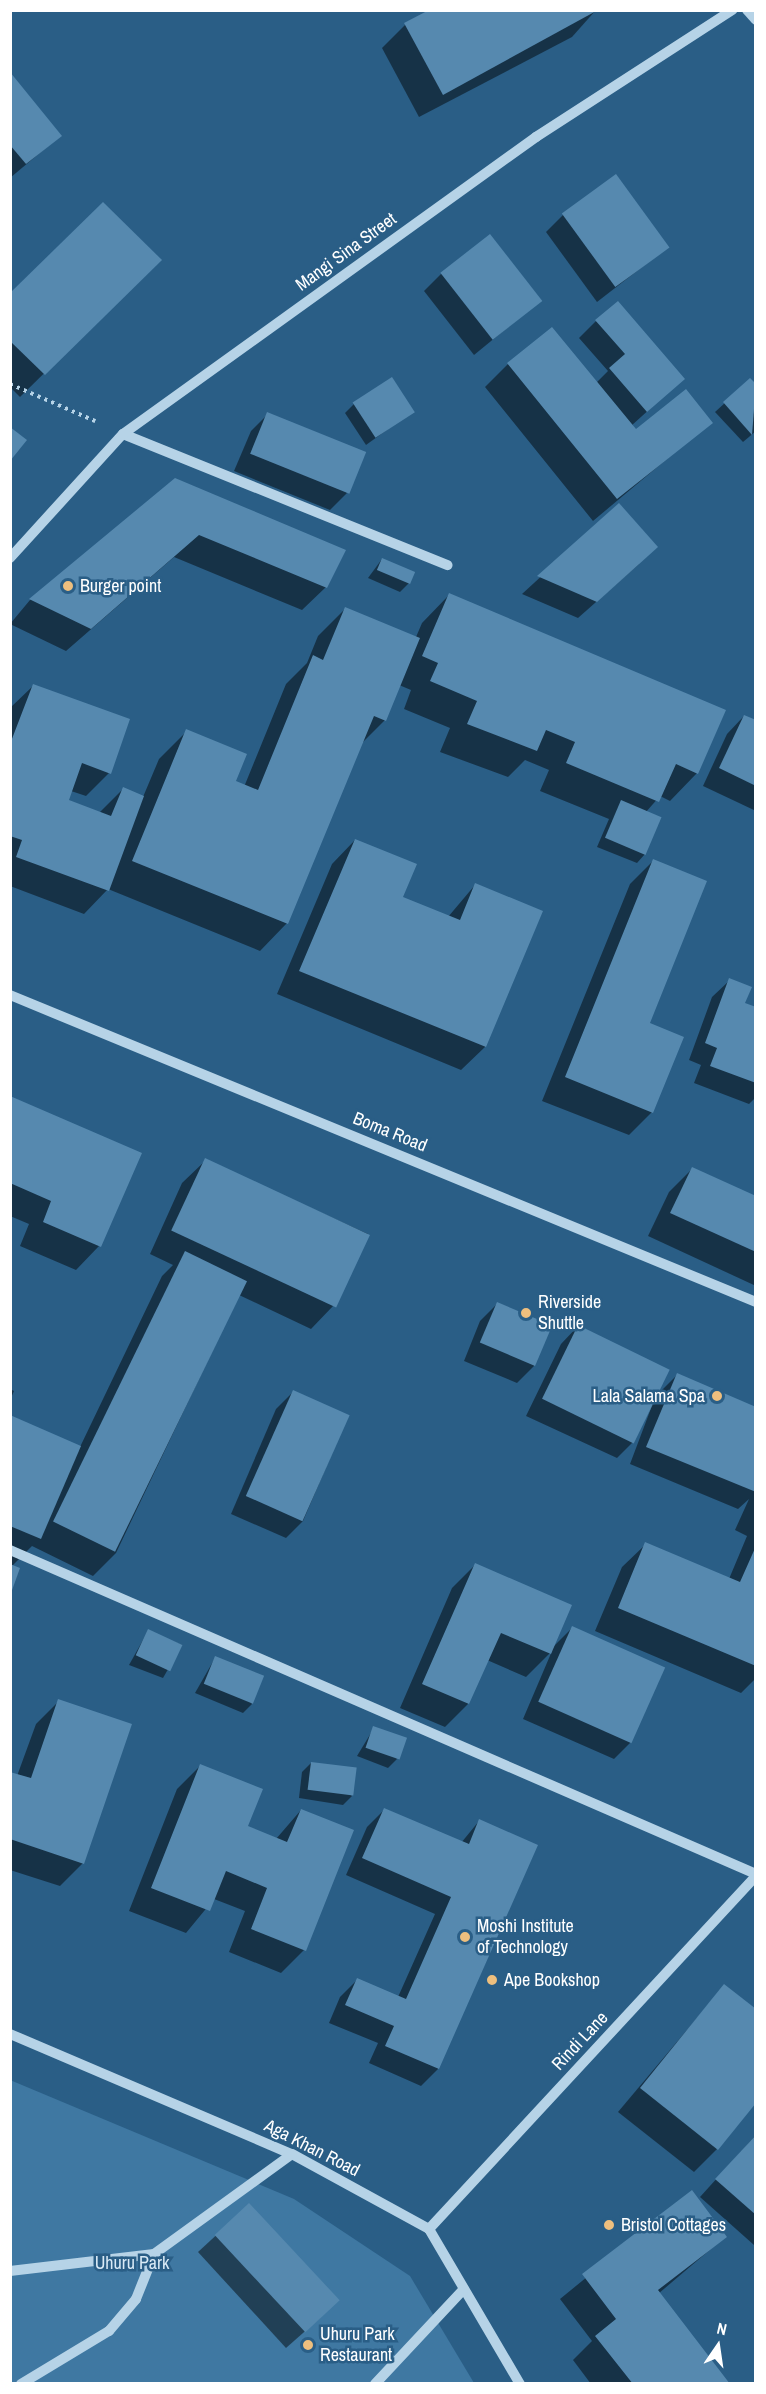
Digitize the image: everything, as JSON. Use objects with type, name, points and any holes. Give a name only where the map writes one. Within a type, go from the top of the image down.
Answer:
[{"type":"street","name":"Mangi Sina Street","points":[[10,558],[123,434],[536,137],[732,10]]},
{"type":"street","points":[[747,10],[756,20]]},
{"type":"street","points":[[123,434],[448,565]]},
{"type":"street","name":"Boma Road","points":[[10,994],[756,1302]]},
{"type":"street","points":[[10,1550],[756,1875]]},
{"type":"street","name":"Rindi Lane","points":[[429,2229],[756,1875]]},
{"type":"street","name":"Aga Khan Road","points":[[10,2034],[292,2154],[429,2229]]},
{"type":"street","points":[[10,2271],[154,2254],[292,2154]]},
{"type":"street","points":[[429,2229],[520,2384]]},
{"type":"street","points":[[21,2384],[109,2331],[136,2298],[154,2254]]},
{"type":"street","points":[[375,2384],[464,2289]]},
{"type":"path","points":[[10,384],[123,434]]},
{"type":"green space","name":"Uhuru Park","points":[[10,2080],[294,2199],[410,2276],[474,2383],[11,2383]]},
{"type":"building","points":[[429,10],[598,10],[443,95],[404,23]]},
{"type":"building","points":[[10,72],[62,136],[26,164],[10,145]]},
{"type":"building","points":[[616,174],[669,248],[615,287],[562,213]]},
{"type":"building","points":[[103,202],[162,260],[45,375],[10,341],[10,293]]},
{"type":"building","points":[[490,234],[542,301],[493,340],[440,273]]},
{"type":"building","points":[[618,301],[685,379],[647,412],[609,368],[625,354],[595,320]]},
{"type":"building","points":[[552,327],[636,429],[686,389],[713,423],[617,499],[507,363]]},
{"type":"building","points":[[392,377],[415,412],[375,438],[353,403]]},
{"type":"building","points":[[750,378],[756,384],[752,435],[723,402]]},
{"type":"building","points":[[267,412],[366,452],[349,494],[250,454]]},
{"type":"building","points":[[10,427],[27,440],[10,461]]},
{"type":"building","points":[[175,478],[346,550],[327,588],[199,535],[91,629],[29,599]]},
{"type":"building","points":[[619,503],[658,547],[597,602],[537,576]]},
{"type":"building","points":[[382,558],[415,572],[410,584],[377,570]]},
{"type":"building","points":[[449,593],[726,710],[698,774],[676,764],[659,802],[566,763],[575,742],[546,730],[537,751],[467,724],[477,701],[430,681],[438,663],[422,656]]},
{"type":"building","points":[[345,607],[420,638],[386,721],[374,716],[288,924],[132,861],[186,729],[247,754],[236,781],[258,790],[313,655],[323,660]]},
{"type":"building","points":[[33,684],[130,719],[111,774],[82,763],[69,800],[111,816],[123,787],[144,796],[109,891],[16,857],[22,840],[10,836],[10,744]]},
{"type":"building","points":[[744,715],[756,720],[756,786],[719,768]]},
{"type":"building","points":[[621,800],[662,817],[645,855],[605,838]]},
{"type":"building","points":[[355,839],[417,864],[403,897],[460,920],[475,883],[543,911],[486,1047],[299,971]]},
{"type":"building","points":[[653,859],[707,881],[650,1023],[684,1037],[653,1113],[565,1077]]},
{"type":"building","points":[[729,978],[752,987],[745,1003],[756,1007],[756,1083],[710,1066],[717,1048],[705,1043]]},
{"type":"building","points":[[10,1096],[142,1153],[101,1247],[43,1222],[51,1201],[10,1183]]},
{"type":"building","points":[[205,1158],[370,1235],[336,1307],[171,1231]]},
{"type":"building","points":[[692,1167],[756,1196],[756,1252],[670,1213]]},
{"type":"building","points":[[185,1251],[247,1281],[115,1552],[53,1522]]},
{"type":"building","points":[[497,1302],[552,1325],[535,1366],[480,1343]]},
{"type":"building","points":[[578,1325],[670,1370],[634,1443],[542,1399]]},
{"type":"building","points":[[677,1373],[756,1407],[756,1492],[646,1447]]},
{"type":"building","points":[[293,1390],[350,1415],[302,1521],[246,1496]]},
{"type":"building","points":[[10,1415],[81,1446],[41,1539],[10,1526]]},
{"type":"building","points":[[645,1542],[740,1582],[756,1546],[756,1666],[618,1608]]},
{"type":"building","points":[[475,1563],[572,1605],[551,1654],[501,1633],[469,1704],[422,1684]]},
{"type":"building","points":[[10,1564],[20,1568],[11,1593],[10,1593]]},
{"type":"building","points":[[572,1626],[665,1667],[631,1743],[538,1702]]},
{"type":"building","points":[[148,1629],[182,1645],[170,1671],[136,1655]]},
{"type":"building","points":[[215,1656],[264,1676],[253,1704],[204,1684]]},
{"type":"building","points":[[58,1699],[132,1724],[84,1864],[10,1839],[10,1772],[31,1778]]},
{"type":"building","points":[[373,1726],[407,1738],[400,1759],[366,1748]]},
{"type":"building","points":[[311,1762],[357,1768],[353,1795],[308,1790]]},
{"type":"building","points":[[200,1764],[263,1789],[248,1826],[287,1842],[301,1809],[354,1830],[306,1951],[251,1929],[267,1888],[226,1871],[210,1911],[151,1888]]},
{"type":"building","name":"Moshi Institute of Technology","points":[[384,1808],[469,1844],[479,1819],[538,1845],[439,2069],[385,2046],[394,2026],[345,2005],[357,1978],[406,1999],[451,1897],[362,1858]]},
{"type":"building","points":[[724,1984],[756,2009],[756,2103],[718,2150],[640,2088]]},
{"type":"building","points":[[756,2135],[756,2215],[715,2179]]},
{"type":"building","points":[[692,2190],[727,2237],[658,2290],[730,2384],[633,2384],[595,2336],[616,2319],[582,2274]]},
{"type":"building","points":[[249,2203],[340,2300],[305,2332],[215,2235]]},
{"type":"place","name":"Burger point","points":[[68,586]]},
{"type":"place","name":"Riverside Shuttle","points":[[526,1313]]},
{"type":"place","name":"Lala Salama Spa","points":[[717,1396]]},
{"type":"place","name":"Moshi Institute of Technology","points":[[465,1937]]},
{"type":"place","name":"Ape Bookshop","points":[[492,1980]]},
{"type":"place","name":"Bristol Cottages","points":[[609,2225]]},
{"type":"place","name":"Uhuru Park Restaurant","points":[[308,2345]]}]
